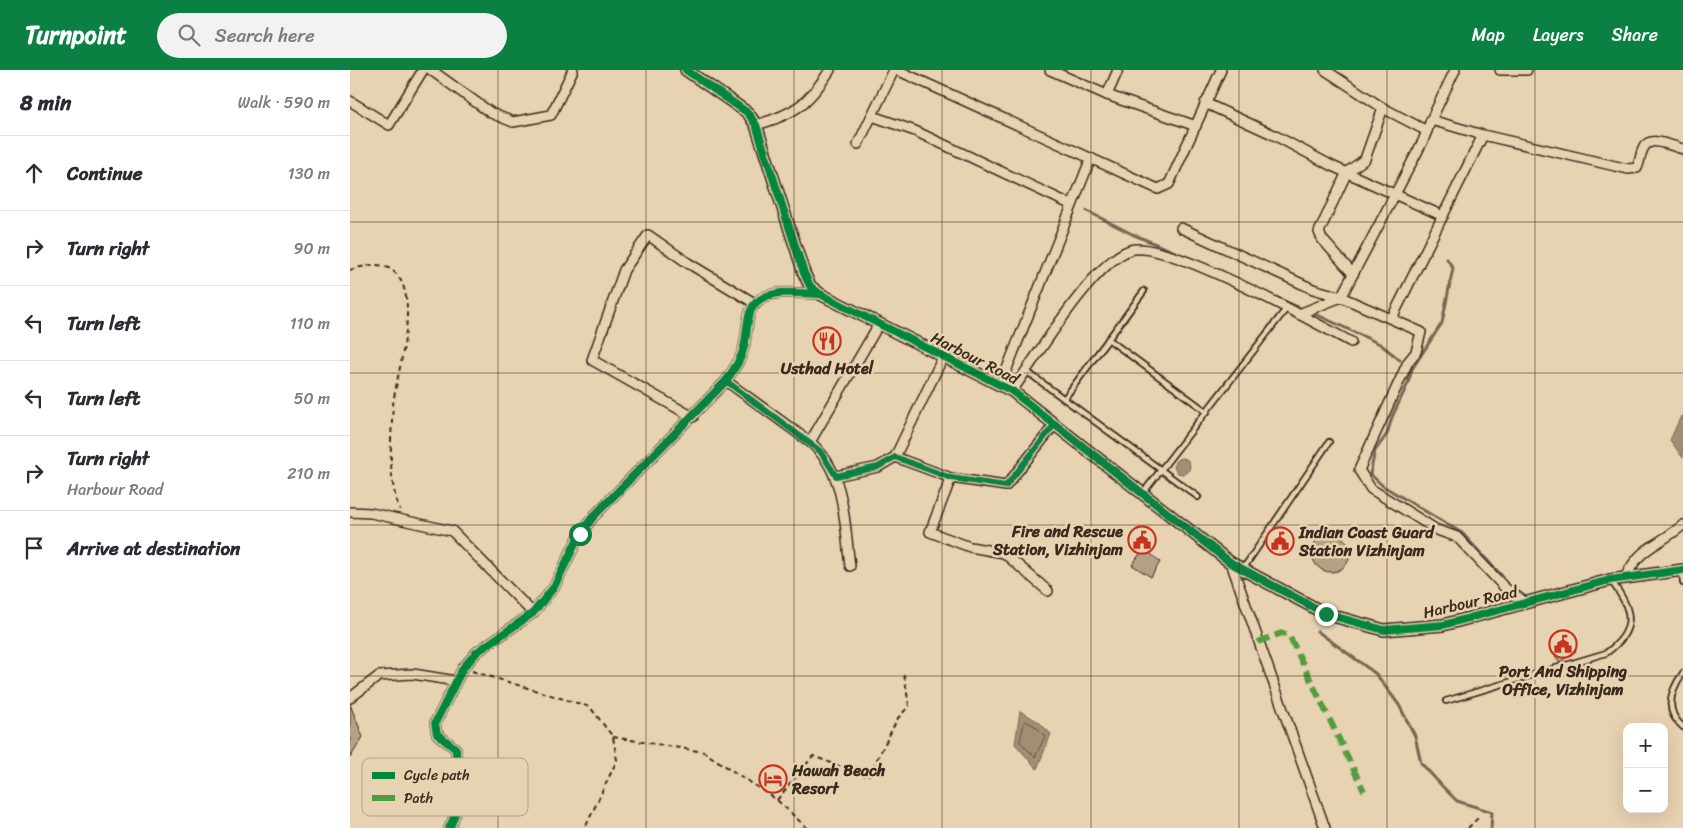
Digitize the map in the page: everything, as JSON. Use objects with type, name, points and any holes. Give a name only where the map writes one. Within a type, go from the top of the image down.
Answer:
[{"type":"street","points":[[350,101],[390,125],[423,70]]},
{"type":"street","points":[[431,70],[491,113],[513,122],[551,116],[572,70]]},
{"type":"street","name":"Harbour Road","points":[[686,70],[748,113],[756,125],[804,273],[810,286],[820,294],[1012,391],[1231,563],[1326,614],[1384,630],[1442,626],[1610,580],[1683,570]]},
{"type":"street","points":[[756,125],[791,113],[806,101],[830,70]]},
{"type":"street","points":[[858,144],[896,70],[1158,189],[1164,188],[1169,184],[1221,70]]},
{"type":"street","points":[[1050,70],[1107,95],[1196,126]]},
{"type":"street","points":[[1107,95],[1118,70]]},
{"type":"street","points":[[1324,70],[1382,108],[1427,130]]},
{"type":"street","points":[[1299,314],[1341,297],[1395,194],[1455,70]]},
{"type":"street","points":[[1500,70],[1527,70]]},
{"type":"street","points":[[1206,103],[1347,172],[1443,216]]},
{"type":"street","points":[[1353,274],[1322,240],[1319,232],[1347,172],[1365,159],[1382,108]]},
{"type":"street","points":[[872,116],[915,131],[1072,205]]},
{"type":"street","points":[[1431,120],[1484,136],[1628,169],[1637,168],[1642,151],[1646,144],[1652,141],[1683,149]]},
{"type":"street","points":[[1392,318],[1484,136]]},
{"type":"street","points":[[1000,386],[1091,158]]},
{"type":"street","points":[[1181,228],[1313,289],[1341,297],[1421,332],[1416,352],[1408,362],[1360,470],[1371,489],[1437,530],[1457,537],[1506,588],[1526,603]]},
{"type":"street","points":[[693,417],[592,360],[624,270],[648,235],[688,263],[756,304]]},
{"type":"street","points":[[1012,391],[1103,266],[1131,249],[1153,251],[1187,262],[1299,314],[1351,342]]},
{"type":"street","points":[[456,758],[456,749],[437,734],[435,723],[463,668],[477,652],[533,613],[554,587],[580,534],[593,517],[693,417],[726,381],[738,364],[744,346],[747,319],[756,304],[767,296],[780,293],[820,294]]},
{"type":"street","points":[[810,442],[879,324]]},
{"type":"street","points":[[836,476],[878,467],[895,457],[943,357]]},
{"type":"street","points":[[726,381],[820,451],[836,476],[850,566]]},
{"type":"street","points":[[895,457],[951,478],[1006,486],[1055,424]]},
{"type":"street","points":[[951,478],[930,532],[970,547],[1004,553],[1048,591]]},
{"type":"street","points":[[350,512],[371,513],[404,519],[452,531],[533,613]]},
{"type":"street","points":[[1625,578],[1641,552],[1668,537],[1683,524]]},
{"type":"street","points":[[1231,563],[1325,828]]},
{"type":"street","points":[[350,698],[379,676],[413,674],[456,681]]},
{"type":"street","points":[[449,828],[455,816]]},
{"type":"lane","points":[[1064,399],[1144,291]]},
{"type":"lane","points":[[1143,493],[1286,309]]},
{"type":"lane","points":[[1108,339],[1207,412]]},
{"type":"lane","points":[[1026,371],[1198,497]]},
{"type":"lane","points":[[1243,569],[1329,442]]},
{"type":"lane","points":[[1683,570],[1683,583]]},
{"type":"lane","points":[[1446,701],[1606,653],[1617,646],[1629,626],[1628,610],[1622,596],[1610,580]]},
{"type":"lane","points":[[1683,673],[1670,698],[1670,710],[1683,727]]},
{"type":"path","points":[[350,270],[383,266],[395,273],[402,283],[408,322],[394,403],[392,458],[396,500],[404,519]]},
{"type":"path","points":[[463,668],[590,707],[613,736],[618,760],[585,828]]},
{"type":"path","points":[[776,800],[812,756],[868,777],[898,718],[909,706],[904,674]]},
{"type":"path","points":[[613,736],[704,752],[776,800],[807,828]]},
{"type":"path","points":[[1468,828],[1478,818]]},
{"type":"water","points":[[1681,416],[1683,417],[1683,458],[1670,440]]},
{"type":"water","points":[[1179,458],[1185,458],[1190,463],[1188,472],[1179,474],[1174,469],[1174,463]]},
{"type":"water","points":[[1020,711],[1039,722],[1051,734],[1037,769],[1015,744]]},
{"type":"building","points":[[1331,534],[1344,540],[1350,553],[1344,566],[1331,572],[1318,566],[1312,553],[1318,540]]},
{"type":"building","points":[[1144,548],[1160,562],[1151,577],[1132,565]]},
{"type":"building","name":"Port And Shipping Office, Vizhinjam","points":[[1564,637],[1576,651],[1560,662],[1550,650]]},
{"type":"building","points":[[350,704],[363,737],[350,758]]},
{"type":"waterway","points":[[1087,211],[1132,234],[1191,259]]},
{"type":"waterway","points":[[1447,259],[1453,268],[1442,323],[1412,369],[1387,434],[1375,451],[1370,474],[1383,486],[1462,533],[1502,576]]},
{"type":"waterway","points":[[1260,290],[1305,310]]},
{"type":"waterway","points":[[1311,312],[1380,344],[1400,360]]},
{"type":"waterway","points":[[1317,631],[1376,674],[1399,705],[1415,736],[1421,763],[1457,801],[1492,812],[1491,828]]},
{"type":"marked path","points":[[1258,642],[1282,633],[1289,635],[1364,791]]},
{"type":"cycle path","points":[[686,70],[748,113],[756,125],[804,273],[810,286],[820,294],[1012,391],[1231,563],[1326,614],[1384,630],[1443,625],[1610,580],[1683,570]]},
{"type":"cycle path","points":[[456,758],[456,749],[437,734],[435,723],[463,668],[477,652],[533,613],[554,587],[580,534],[593,517],[726,381],[743,352],[748,320],[754,305],[768,295],[781,293],[820,294]]},
{"type":"cycle path","points":[[449,828],[454,816]]},
{"type":"place","name":"Usthad Hotel","points":[[827,341]]},
{"type":"place","name":"Fire and Rescue Station, Vizhinjam","points":[[1142,540]]},
{"type":"place","name":"Indian Coast Guard Station Vizhinjam","points":[[1280,541]]},
{"type":"place","name":"Port And Shipping Office, Vizhinjam","points":[[1563,644]]},
{"type":"place","name":"Hawah Beach Resort","points":[[773,779]]},
{"type":"route","points":[[580,534],[593,517],[715,395],[726,381],[820,451],[836,476],[878,467],[895,457],[951,478],[1006,486],[1055,424],[1231,563],[1326,614]]}]
